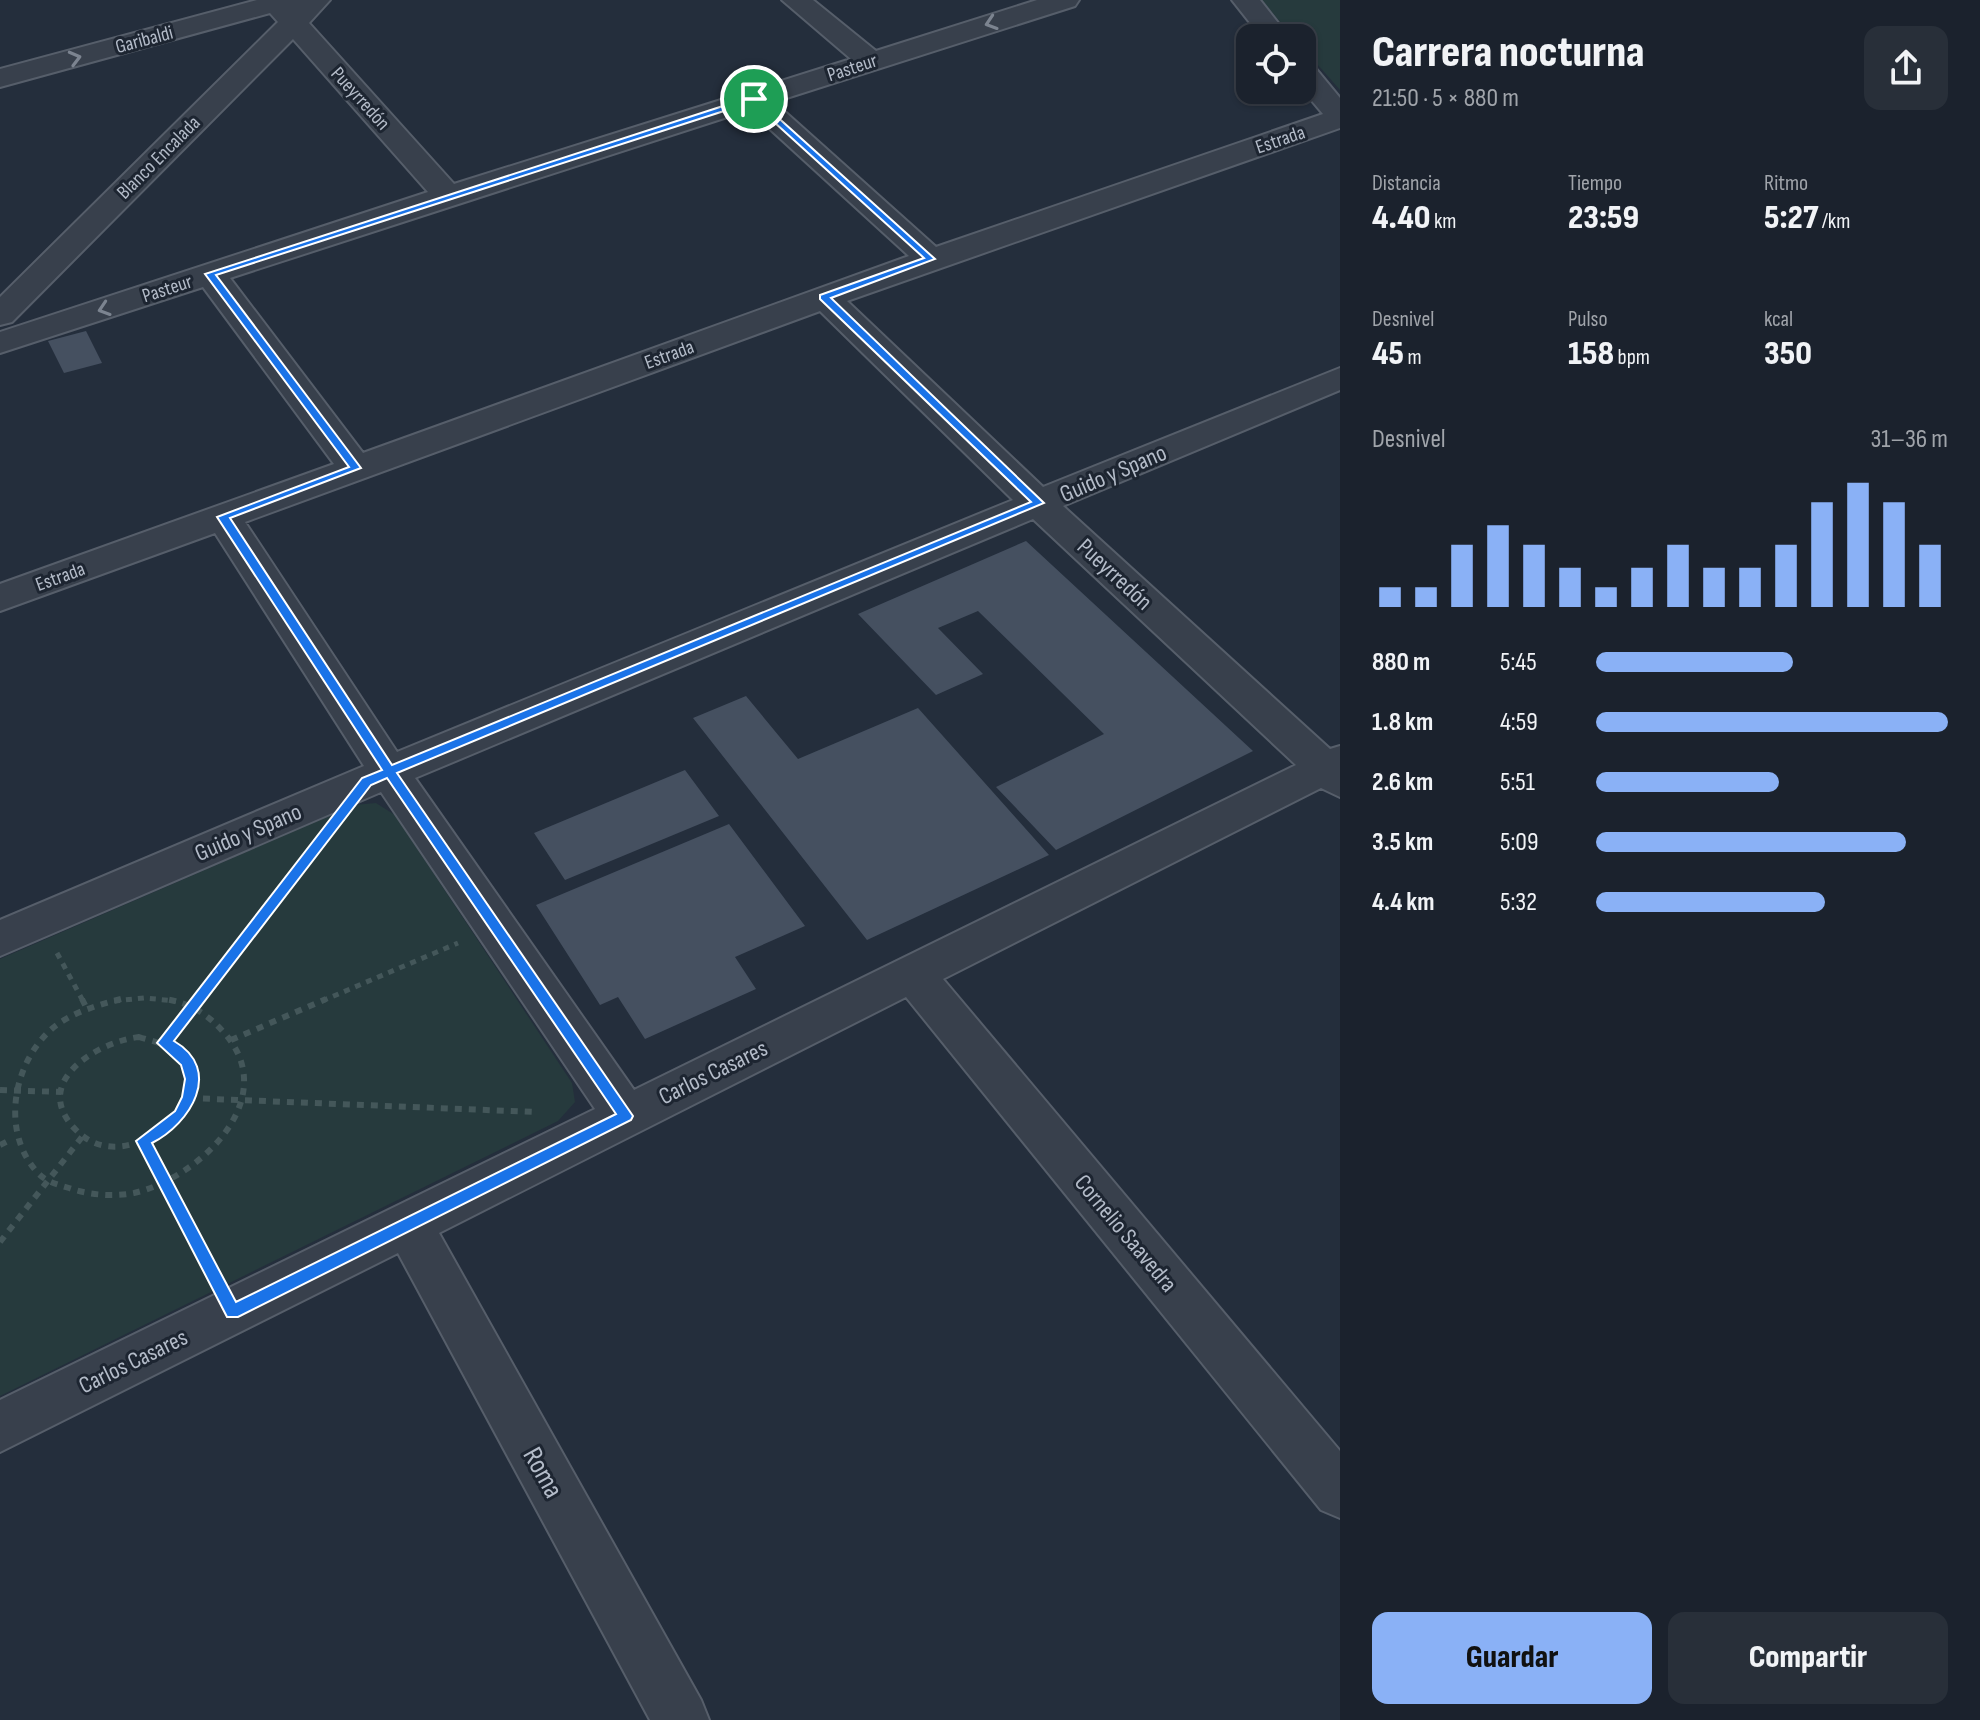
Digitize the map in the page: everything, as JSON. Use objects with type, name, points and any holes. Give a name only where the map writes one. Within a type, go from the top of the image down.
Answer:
[{"type":"street","name":"Blanco Encalada","points":[[0,315],[283,6],[316,0]]},
{"type":"street","points":[[796,0],[871,61]]},
{"type":"street","name":"Pasteur","points":[[0,343],[448,196],[1065,0]]},
{"type":"street","points":[[1246,0],[1265,24]]},
{"type":"street","name":"Garibaldi","points":[[0,78],[283,6]]},
{"type":"street","name":"Pueyrredón","points":[[283,6],[448,196]]},
{"type":"street","points":[[1316,88],[1340,118]]},
{"type":"street","points":[[754,99],[931,259]]},
{"type":"street","name":"Estrada","points":[[0,598],[824,297],[1340,118]]},
{"type":"street","points":[[210,274],[356,468]]},
{"type":"street","name":"Pueyrredón","points":[[824,297],[1038,503],[1335,770]]},
{"type":"street","name":"Guido y Spano","points":[[0,939],[378,777],[1340,378]]},
{"type":"street","points":[[223,517],[378,777],[496,927],[626,1116]]},
{"type":"street","name":"Carlos Casares","points":[[0,1427],[912,973],[1335,770]]},
{"type":"street","name":"Cornelio Saavedra","points":[[912,973],[1340,1492]]},
{"type":"street","name":"Roma","points":[[408,1224],[681,1720]]},
{"type":"path","points":[[164,1043],[378,777]]},
{"type":"path","points":[[39,922],[87,1009]]},
{"type":"path","points":[[231,1040],[496,927]]},
{"type":"path","points":[[7,1104],[9,1091],[27,1054],[53,1028],[87,1009],[126,998],[165,999],[192,1007],[225,1029],[241,1058],[241,1100],[232,1125],[210,1155],[165,1183],[139,1194],[99,1198],[62,1190],[31,1173],[10,1140],[7,1129]]},
{"type":"path","points":[[139,1037],[164,1043],[187,1062],[192,1079],[189,1098],[180,1115],[164,1130],[144,1141],[122,1146],[100,1145],[82,1137],[69,1126],[62,1110],[61,1092],[68,1075],[80,1059],[97,1047],[118,1039],[139,1037]]},
{"type":"path","points":[[0,1090],[61,1092]]},
{"type":"path","points":[[189,1098],[549,1113]]},
{"type":"path","points":[[0,1242],[82,1137]]},
{"type":"path","points":[[0,1145],[10,1140]]},
{"type":"path","points":[[144,1141],[233,1312]]},
{"type":"green space","points":[[1261,0],[1340,0],[1340,90],[1316,63],[1316,24],[1282,24]]},
{"type":"green space","points":[[376,803],[395,815],[572,1083],[575,1102],[558,1121],[0,1396],[0,959],[354,805]]},
{"type":"building","points":[[86,331],[102,363],[64,373],[48,341]]},
{"type":"building","points":[[1026,541],[1253,751],[1056,850],[996,787],[1104,734],[978,611],[938,628],[983,674],[936,695],[858,614]]},
{"type":"building","points":[[746,696],[798,759],[918,708],[1049,855],[867,940],[693,718]]},
{"type":"building","points":[[685,770],[719,816],[565,880],[534,833]]},
{"type":"building","points":[[729,824],[805,926],[735,957],[756,989],[645,1039],[618,997],[600,1005],[536,905]]},
{"type":"route","points":[[754,99],[210,274],[356,468],[223,517],[389,772],[366,782],[164,1043],[187,1062],[192,1079],[189,1098],[180,1115],[164,1130],[144,1141],[233,1312],[626,1116],[389,772],[1038,503],[824,297],[931,259],[754,99]]}]
